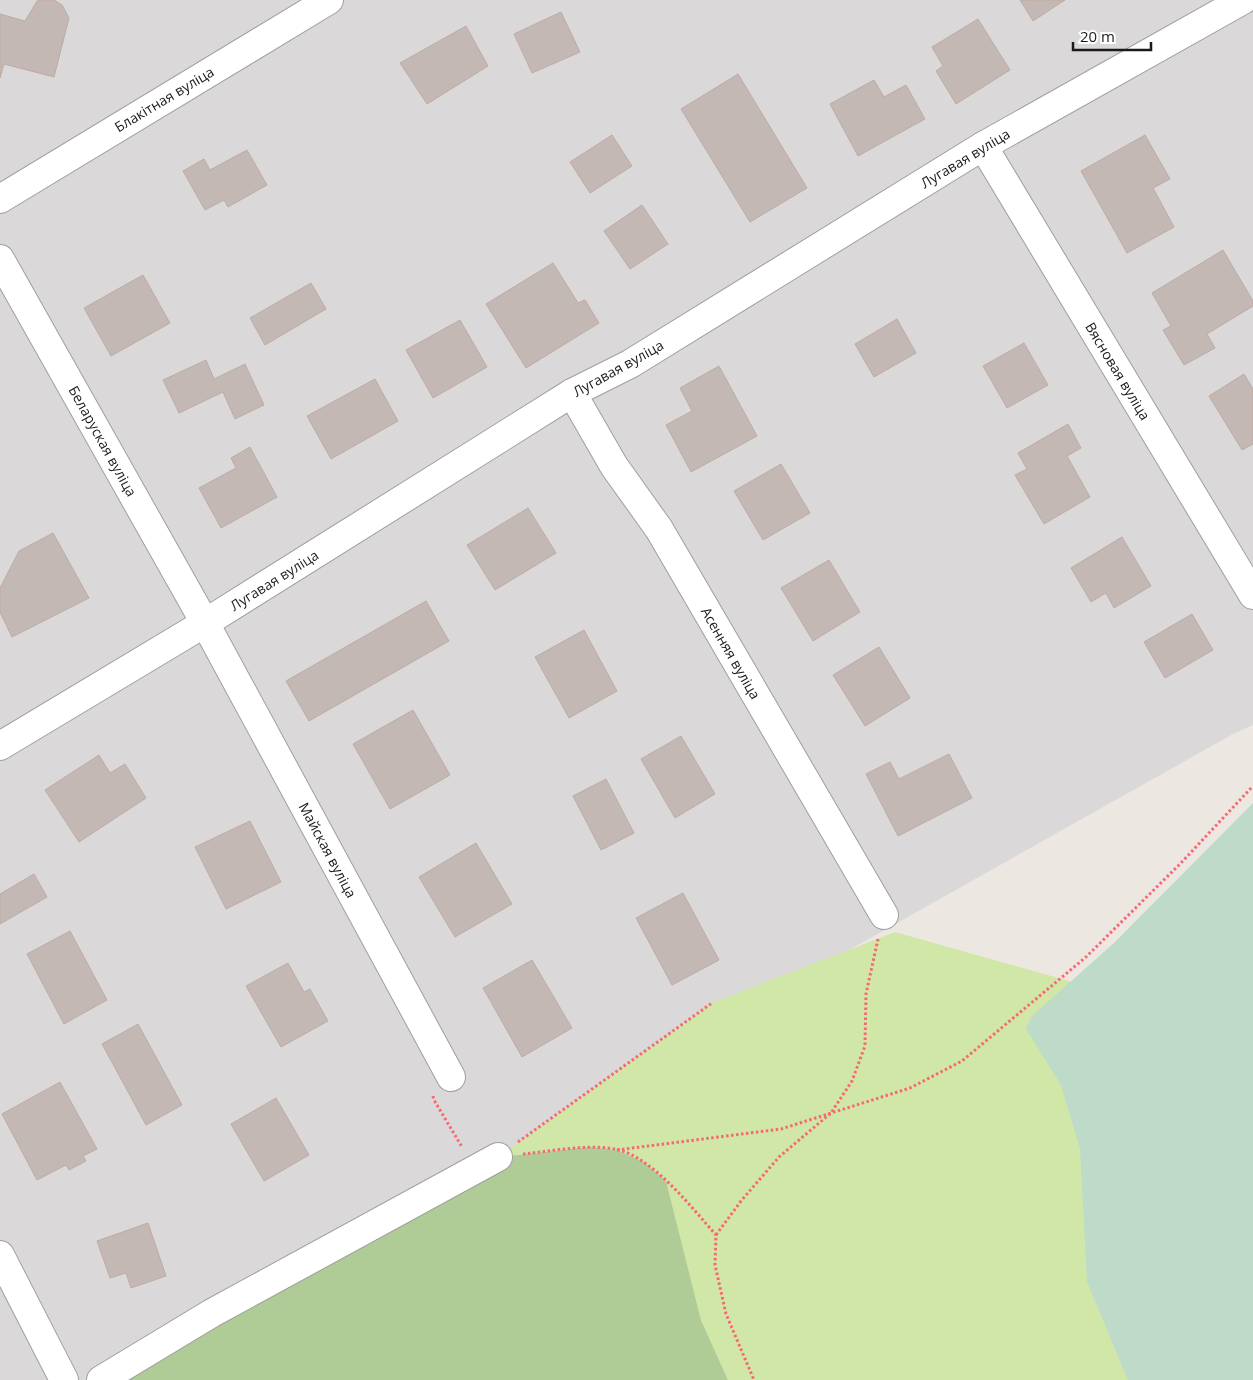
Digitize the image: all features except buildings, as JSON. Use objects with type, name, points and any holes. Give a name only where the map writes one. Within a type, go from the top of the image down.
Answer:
[{"type":"street","name":"Лугавая вуліца","points":[[0,746],[205,623],[572,393],[630,364],[983,146],[1243,0]]},
{"type":"street","name":"Блакітная вуліца","points":[[0,199],[316,3]]},
{"type":"street","name":"Вясновая вуліца","points":[[983,146],[1253,595]]},
{"type":"street","name":"Беларуская вуліца","points":[[0,259],[205,623]]},
{"type":"street","name":"Асенняя вуліца","points":[[572,393],[614,466],[659,529],[884,915]]},
{"type":"street","name":"Майская вуліца","points":[[205,623],[446,1067]]},
{"type":"street","points":[[101,1380],[212,1314],[487,1163]]},
{"type":"street","points":[[0,1254],[64,1380]]},
{"type":"path","points":[[487,1163],[590,1147],[617,1150],[781,1129],[910,1088],[962,1061],[1086,957],[1180,864],[1253,786]]},
{"type":"path","points":[[754,1380],[726,1314],[715,1265],[716,1235],[779,1157],[831,1113],[852,1081],[866,1046],[866,994],[884,915]]},
{"type":"path","points":[[487,1163],[712,1003]]},
{"type":"path","points":[[446,1067],[431,1080],[434,1100],[487,1163]]},
{"type":"path","points":[[617,1150],[644,1162],[666,1181],[716,1235]]},
{"type":"shaded area","points":[[0,0],[1253,0],[1253,725],[1233,734],[776,991],[135,1380],[0,1380]]},
{"type":"green space","points":[[1253,803],[1253,1380],[1128,1380],[1087,1282],[1080,1149],[1061,1085],[1026,1029],[1032,1016],[1114,943]]},
{"type":"green space","points":[[895,932],[1239,1029],[1253,1380],[728,1380],[701,1320],[666,1181],[644,1162],[617,1150],[590,1147],[498,1157],[712,1003]]},
{"type":"green space","points":[[590,1147],[617,1150],[644,1162],[666,1181],[701,1320],[728,1380],[113,1380],[498,1157]]}]
